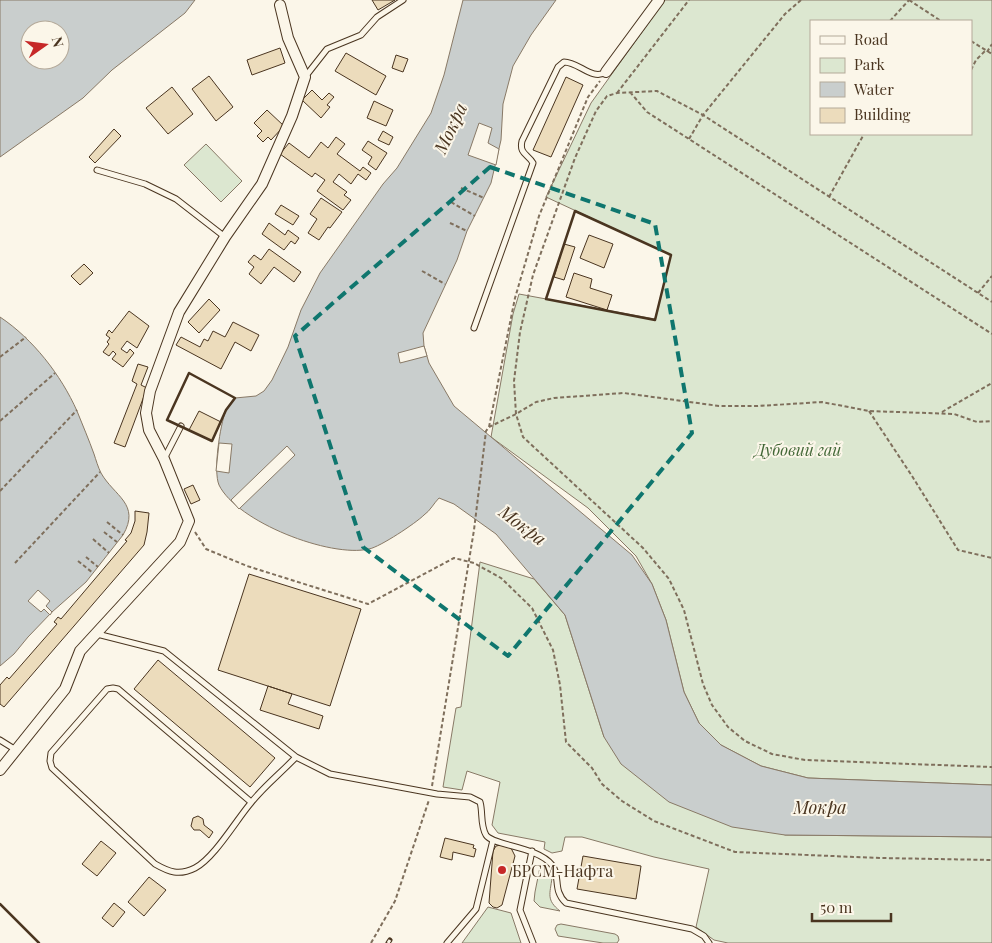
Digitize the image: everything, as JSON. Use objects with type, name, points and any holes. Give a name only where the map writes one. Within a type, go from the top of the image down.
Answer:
[{"type":"street","points":[[606,72],[659,0]]},
{"type":"street","points":[[0,770],[65,689],[80,651],[180,542],[189,521],[164,459],[149,430],[146,413],[150,391],[179,312],[225,237],[262,184],[292,116],[305,77],[288,38],[280,5]]},
{"type":"lane","points":[[305,77],[327,49],[361,35],[377,17],[403,0]]},
{"type":"lane","points":[[474,328],[533,163],[521,148],[522,141],[558,68],[564,62],[570,62],[594,75],[602,75],[606,72]]},
{"type":"lane","points":[[97,170],[145,184],[176,199],[225,237]]},
{"type":"lane","points":[[164,459],[181,426]]},
{"type":"lane","points":[[97,634],[164,650],[296,757],[330,774],[430,793],[470,797],[480,802],[483,811],[482,822],[487,836],[493,840],[532,851],[551,864],[555,870],[557,890],[566,903],[692,929],[704,936],[709,943]]},
{"type":"lane","points":[[251,802],[118,689],[107,689],[51,753],[50,761],[52,768],[155,864],[169,872],[181,872],[195,868],[208,858],[251,802],[296,757]]},
{"type":"lane","points":[[0,740],[16,750]]},
{"type":"lane","points":[[447,943],[476,909],[493,840]]},
{"type":"lane","points":[[532,851],[520,910],[533,943]]},
{"type":"path","points":[[617,93],[689,0]]},
{"type":"path","points":[[689,139],[702,115],[785,14],[801,0]]},
{"type":"path","points":[[891,20],[909,0],[939,20]]},
{"type":"path","points":[[972,42],[992,54]]},
{"type":"path","points":[[972,68],[976,60],[992,44]]},
{"type":"path","points":[[371,943],[395,901],[430,793],[474,530],[486,431],[489,427],[515,298],[539,216],[588,97],[606,72]]},
{"type":"path","points":[[992,302],[702,115],[657,91],[617,93],[607,96],[596,111],[575,158],[533,275],[520,332],[514,381],[516,414],[523,437],[642,548],[669,579],[684,610],[703,684],[712,705],[728,727],[745,741],[772,754],[805,760],[992,767]]},
{"type":"path","points":[[630,92],[646,112],[992,334]]},
{"type":"path","points":[[829,197],[863,135]]},
{"type":"path","points":[[461,188],[484,198]]},
{"type":"path","points":[[451,202],[475,216]]},
{"type":"path","points":[[450,224],[467,231]]},
{"type":"path","points":[[422,271],[445,284]]},
{"type":"path","points":[[978,293],[992,276]]},
{"type":"path","points":[[0,357],[26,338]]},
{"type":"path","points":[[0,421],[55,373]]},
{"type":"path","points":[[940,413],[992,383]]},
{"type":"path","points":[[489,427],[536,402],[554,398],[624,394],[719,406],[758,406],[822,402],[869,411],[954,414],[977,422],[992,420]]},
{"type":"path","points":[[0,491],[77,410]]},
{"type":"path","points":[[869,411],[958,550],[992,558]]},
{"type":"path","points":[[14,563],[100,472]]},
{"type":"path","points":[[189,521],[206,549],[247,566],[368,604],[454,558],[469,562],[501,578],[532,608],[553,650],[560,685],[566,742],[592,768],[602,784],[622,801],[654,821],[735,852],[871,858],[992,860]]},
{"type":"path","points":[[108,522],[123,535]]},
{"type":"path","points":[[104,532],[117,542]]},
{"type":"path","points":[[93,539],[109,553]]},
{"type":"path","points":[[86,557],[98,567]]},
{"type":"path","points":[[78,561],[93,573]]},
{"type":"highlighted area","points":[[490,167],[655,224],[692,433],[508,656],[363,547],[295,336]]},
{"type":"green space","name":"Дубовий гай","points":[[665,0],[992,0],[992,785],[808,778],[761,766],[721,745],[699,723],[684,692],[666,620],[652,584],[636,556],[588,508],[491,437],[513,314],[519,294],[655,319],[671,255],[546,197],[591,103]]},
{"type":"green space","points":[[206,144],[242,181],[221,202],[184,165]]},
{"type":"green space","points":[[480,562],[534,579],[565,615],[604,737],[785,835],[992,837],[992,943],[728,943],[714,940],[696,927],[709,869],[654,857],[582,837],[565,837],[562,851],[552,853],[544,849],[545,842],[498,833],[492,825],[500,782],[467,771],[462,790],[443,787],[456,708],[461,707]]},
{"type":"green space","points":[[540,867],[545,868],[552,878],[550,896],[560,911],[540,907],[534,901]]},
{"type":"green space","points":[[488,907],[511,913],[521,943],[462,943]]},
{"type":"green space","points":[[561,924],[615,934],[619,940],[617,943],[603,943],[558,936],[555,929],[557,925]]},
{"type":"water","points":[[0,0],[195,0],[185,13],[112,70],[83,98],[0,157]]},
{"type":"water","name":"Мокра","points":[[463,0],[556,0],[531,35],[513,66],[503,104],[501,140],[491,183],[467,231],[457,260],[423,333],[424,346],[429,363],[454,406],[632,555],[652,584],[666,620],[684,692],[699,723],[721,745],[761,766],[808,778],[992,785],[992,837],[785,835],[732,827],[669,802],[621,764],[604,737],[565,615],[496,534],[454,504],[439,498],[420,519],[406,529],[369,549],[352,550],[332,548],[309,542],[264,524],[229,499],[219,485],[217,478],[218,448],[226,410],[235,398],[256,396],[264,391],[272,380],[288,347],[301,310],[320,273],[383,184],[397,168],[431,113],[444,75]]},
{"type":"water","points":[[0,317],[35,347],[63,384],[77,411],[101,473],[124,501],[129,515],[128,524],[123,535],[86,582],[52,612],[14,654],[0,666]]},
{"type":"pier","points":[[479,123],[492,128],[488,143],[499,149],[496,165],[468,155]]},
{"type":"pier","points":[[424,346],[427,356],[400,363],[398,353]]},
{"type":"pier","points":[[219,443],[232,444],[229,473],[216,471]]},
{"type":"pier","points":[[287,446],[295,455],[239,509],[231,500]]},
{"type":"pier","points":[[38,590],[50,601],[46,606],[52,612],[50,615],[44,609],[41,612],[28,601]]},
{"type":"building","points":[[372,0],[395,0],[378,10]]},
{"type":"building","points":[[280,48],[285,63],[252,75],[247,60]]},
{"type":"building","points":[[346,53],[386,76],[376,95],[335,71]]},
{"type":"building","points":[[396,55],[408,59],[403,72],[392,68]]},
{"type":"building","points":[[209,76],[233,107],[216,121],[192,89]]},
{"type":"building","points":[[566,77],[583,85],[551,157],[533,150]]},
{"type":"building","points":[[172,87],[193,114],[168,134],[146,108]]},
{"type":"building","points":[[312,90],[322,100],[329,93],[334,97],[327,105],[330,107],[321,118],[302,100]]},
{"type":"building","points":[[374,101],[393,110],[386,126],[367,118]]},
{"type":"building","points":[[267,110],[284,126],[271,140],[268,137],[263,142],[257,136],[262,131],[254,123]]},
{"type":"building","points":[[114,129],[121,136],[95,163],[89,157]]},
{"type":"building","points":[[383,131],[393,137],[389,145],[378,140]]},
{"type":"building","points":[[336,137],[345,144],[337,154],[360,171],[363,167],[371,173],[366,180],[358,174],[351,184],[339,174],[333,182],[347,192],[344,195],[351,200],[343,210],[317,191],[325,180],[315,173],[312,177],[280,154],[289,143],[309,158],[321,142],[328,148]]},
{"type":"building","points":[[368,141],[387,153],[376,170],[368,164],[372,157],[362,150]]},
{"type":"building","points":[[321,198],[342,212],[319,240],[308,233],[317,219],[310,214]]},
{"type":"building","points":[[281,205],[299,216],[293,225],[275,214]]},
{"type":"building","points":[[269,223],[285,235],[288,230],[299,238],[295,244],[291,241],[284,250],[262,234]]},
{"type":"building","points":[[589,235],[613,244],[604,268],[580,258]]},
{"type":"building","points":[[564,244],[575,247],[564,280],[554,277]]},
{"type":"building","points":[[269,249],[301,272],[294,282],[274,267],[261,284],[249,274],[254,267],[248,262],[254,255],[261,260]]},
{"type":"building","points":[[84,264],[93,273],[80,285],[71,276]]},
{"type":"building","points":[[574,273],[592,279],[590,288],[612,295],[607,310],[566,297]]},
{"type":"building","points":[[209,299],[220,310],[199,333],[188,322]]},
{"type":"building","points":[[129,311],[149,326],[137,348],[127,341],[121,349],[127,353],[130,349],[134,353],[123,367],[112,359],[116,354],[113,351],[109,356],[103,352],[109,344],[107,342],[110,338],[106,335],[109,330],[112,333]]},
{"type":"building","points":[[233,322],[259,335],[251,351],[235,342],[221,369],[176,345],[181,337],[200,347],[204,339],[208,341],[213,331],[225,337]]},
{"type":"building","points":[[138,364],[148,367],[141,385],[147,388],[125,447],[114,443],[137,384],[132,381]]},
{"type":"building","points":[[199,411],[221,422],[212,441],[189,430]]},
{"type":"building","points":[[193,485],[200,500],[191,504],[184,489]]},
{"type":"building","points":[[135,511],[149,513],[144,545],[4,707],[0,704],[0,685],[7,677],[9,679],[57,624],[54,622],[58,617],[61,619],[127,541],[125,540],[131,533],[135,521]]},
{"type":"building","points":[[249,574],[361,609],[330,706],[218,670]]},
{"type":"building","points":[[158,660],[275,758],[250,787],[134,689]]},
{"type":"building","points":[[268,686],[292,694],[288,704],[323,716],[319,729],[260,710]]},
{"type":"building","points":[[198,816],[203,819],[204,825],[213,832],[209,838],[200,830],[194,830],[191,826],[193,818]]},
{"type":"building","points":[[445,838],[474,845],[473,848],[476,849],[474,857],[453,852],[452,860],[440,857]]},
{"type":"building","points":[[101,841],[116,853],[97,876],[82,864]]},
{"type":"building","points":[[501,845],[511,848],[515,856],[502,905],[497,908],[489,903],[493,851],[496,846]]},
{"type":"building","points":[[583,856],[641,866],[636,899],[577,889]]},
{"type":"building","points":[[149,877],[166,890],[144,916],[128,902]]},
{"type":"building","points":[[114,903],[125,912],[113,927],[102,918]]},
{"type":"wall","points":[[575,211],[671,255],[655,320],[546,299],[575,211]]},
{"type":"wall","points":[[189,373],[235,398],[226,410],[212,441],[167,420],[189,373]]},
{"type":"wall","points":[[0,904],[39,943]]},
{"type":"place","name":"БРСМ-Нафта","points":[[502,870]]}]
